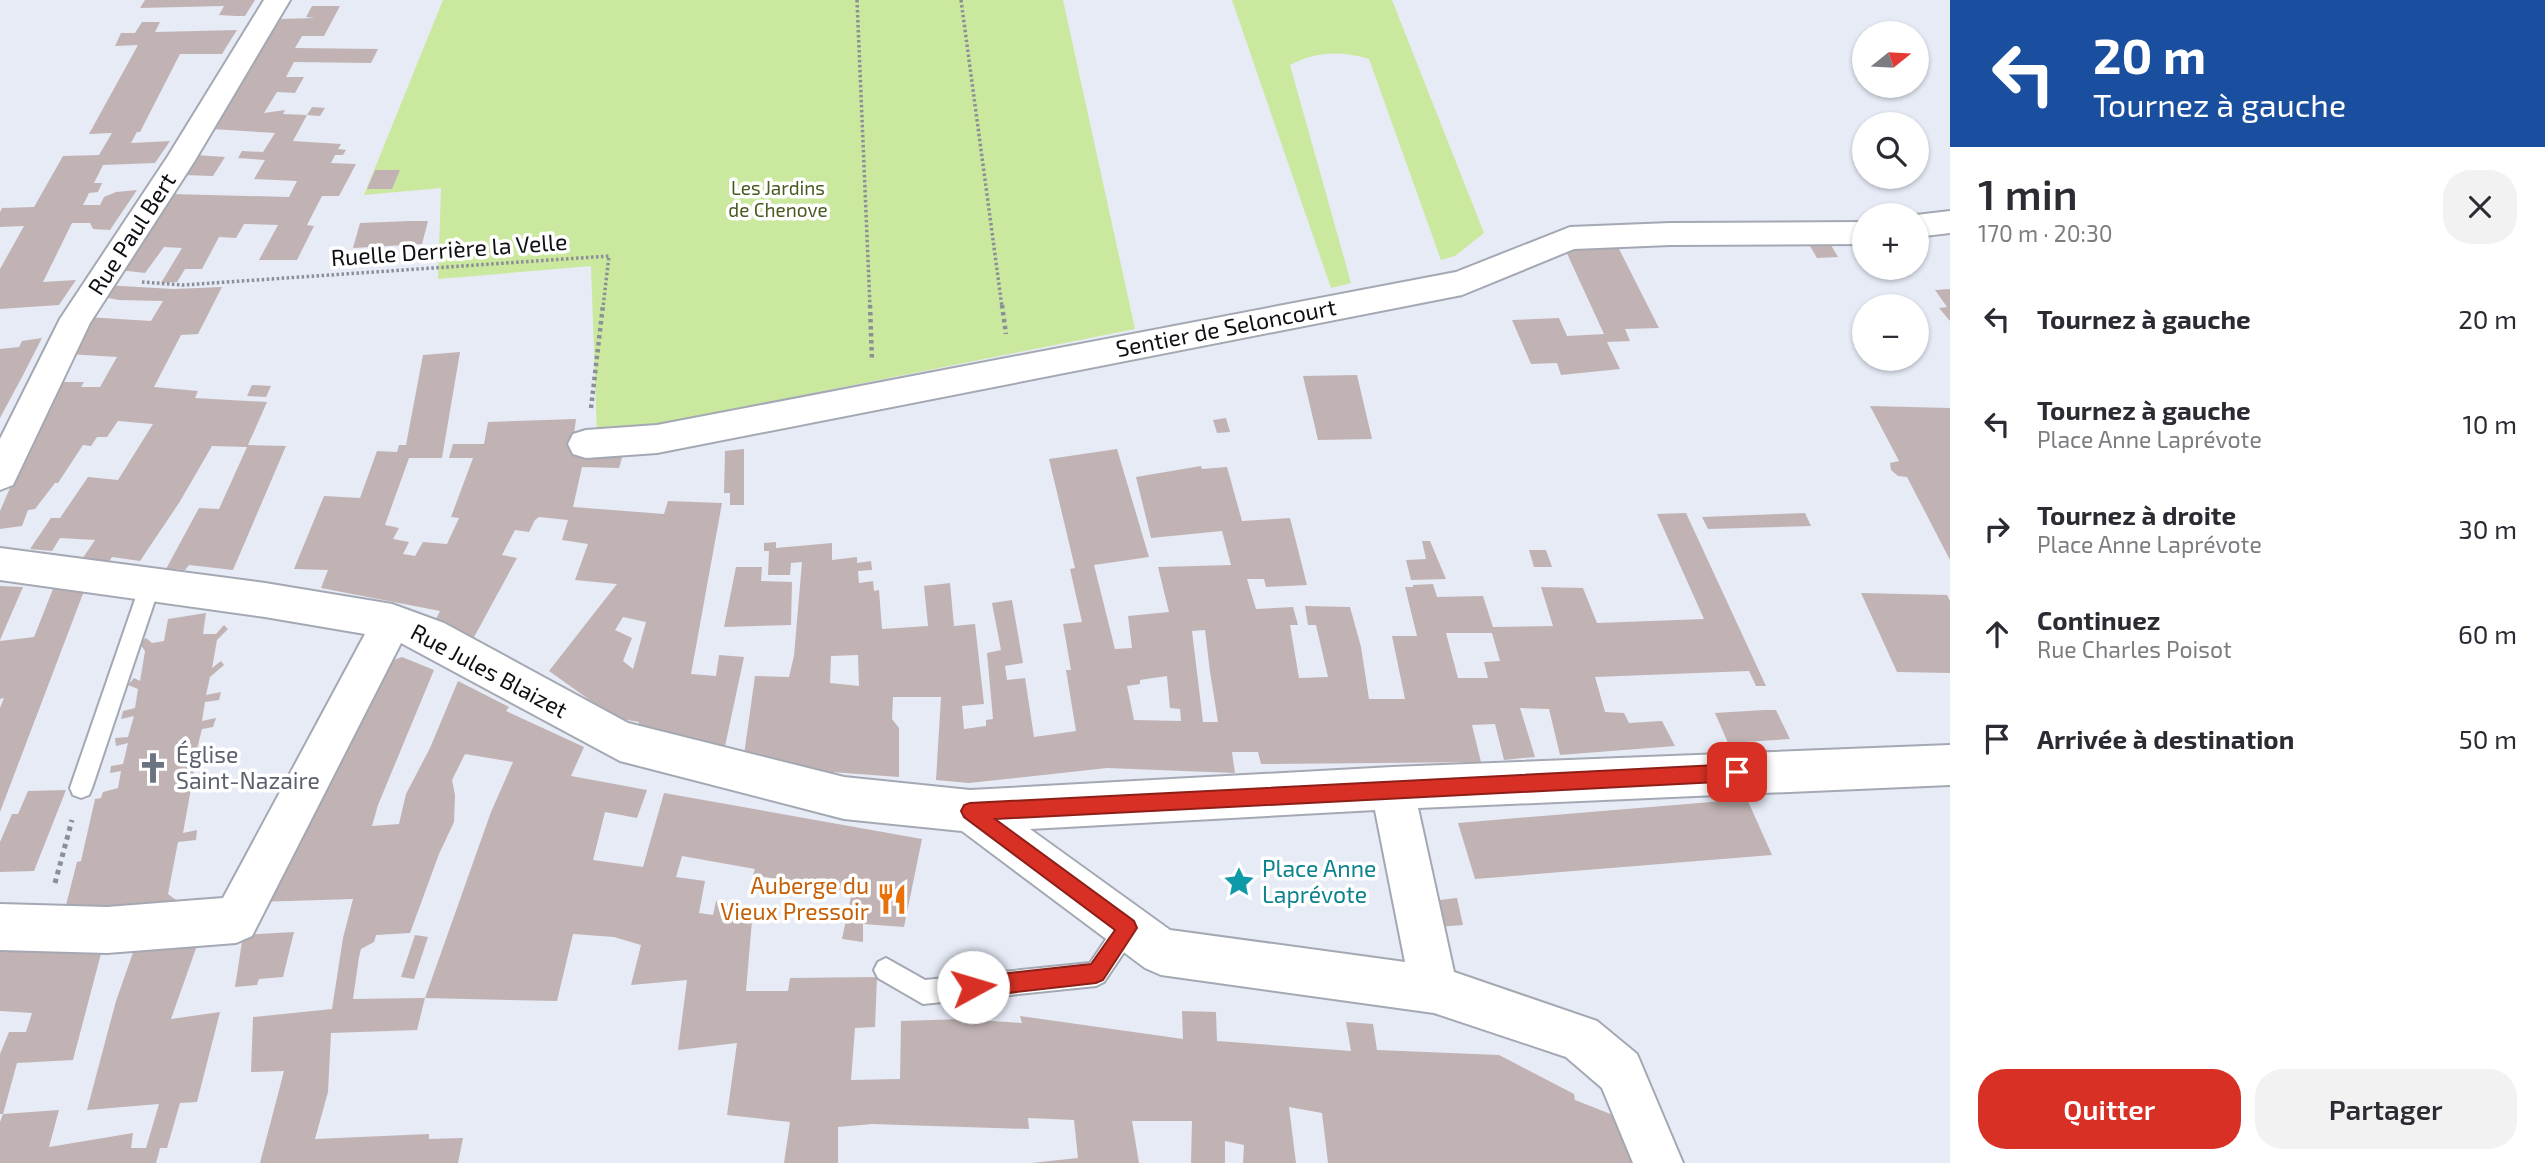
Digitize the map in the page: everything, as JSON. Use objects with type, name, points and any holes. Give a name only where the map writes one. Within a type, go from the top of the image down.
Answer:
[{"type":"street","name":"Rue Paul Bert","points":[[0,475],[76,319],[179,162],[276,0]]},
{"type":"street","points":[[1929,224],[1950,222]]},
{"type":"street","name":"Sentier de Seloncourt","points":[[586,444],[657,439],[1462,283],[1570,238],[1670,234],[1852,233]]},
{"type":"street","name":"Rue Jules Blaizet","points":[[0,565],[265,600],[392,621],[430,636],[620,741],[844,798],[970,811]]},
{"type":"street","points":[[0,927],[107,930],[236,920],[392,621]]},
{"type":"street","points":[[970,811],[1392,788],[1950,765]]},
{"type":"street","points":[[1392,788],[1434,989]]},
{"type":"street","points":[[970,811],[1161,952],[1434,989],[1580,1038],[1620,1071],[1658,1163]]},
{"type":"lane","points":[[81,788],[150,585]]},
{"type":"lane","points":[[886,970],[923,992],[1096,974],[1128,928]]},
{"type":"path","points":[[857,0],[873,397]]},
{"type":"path","points":[[961,0],[1011,370]]},
{"type":"path","name":"Ruelle Derrière la Velle","points":[[103,279],[183,285],[609,256],[586,444]]},
{"type":"path","points":[[56,878],[81,788]]},
{"type":"green space","name":"Les Jardins de Chenove","points":[[443,0],[1063,0],[1135,329],[597,436],[591,266],[438,279],[441,188],[364,195]]},
{"type":"green space","points":[[1232,0],[1392,0],[1484,233],[1455,256],[1441,260],[1369,59],[1329,54],[1300,60],[1290,65],[1351,283],[1331,288]]},
{"type":"building","points":[[145,0],[255,0],[245,16],[236,16],[219,15],[224,6],[140,8]]},
{"type":"building","points":[[312,6],[340,6],[324,36],[302,36],[295,48],[378,49],[371,63],[294,62],[286,77],[304,77],[295,93],[277,92],[264,113],[285,110],[283,114],[307,115],[293,141],[341,144],[338,149],[346,150],[343,155],[335,155],[331,163],[356,164],[339,196],[322,196],[307,225],[314,226],[297,260],[259,260],[278,225],[244,224],[236,238],[219,237],[202,269],[185,269],[177,282],[161,283],[182,248],[164,247],[145,273],[119,270],[171,194],[289,197],[297,181],[254,179],[265,160],[238,158],[242,151],[263,152],[275,133],[211,129],[277,19],[315,18],[306,17]]},
{"type":"building","points":[[142,22],[160,22],[155,32],[237,30],[222,54],[180,54],[140,132],[137,132],[131,143],[170,141],[155,163],[103,165],[94,183],[102,183],[98,192],[89,193],[83,205],[100,205],[104,197],[116,192],[137,190],[110,230],[93,229],[90,223],[72,223],[43,282],[76,280],[59,305],[0,309],[0,269],[24,226],[0,227],[0,212],[2,208],[34,207],[63,156],[99,155],[112,133],[89,134],[138,45],[115,46],[121,33],[135,33]]},
{"type":"building","points":[[312,107],[325,108],[320,116],[307,115]]},
{"type":"building","points":[[195,155],[225,157],[213,176],[184,175]]},
{"type":"building","points":[[375,170],[400,170],[392,189],[367,189]]},
{"type":"building","points":[[428,221],[422,244],[353,248],[360,223]]},
{"type":"building","points":[[1806,239],[1828,240],[1838,257],[1817,258]]},
{"type":"building","points":[[1617,245],[1659,328],[1625,329],[1630,341],[1607,342],[1620,369],[1561,375],[1557,363],[1531,364],[1512,320],[1559,318],[1567,336],[1604,334],[1564,247]]},
{"type":"building","points":[[105,285],[173,289],[222,287],[198,334],[181,335],[154,387],[198,391],[195,398],[267,402],[248,445],[286,446],[233,570],[189,565],[185,570],[166,569],[199,508],[219,509],[247,447],[212,446],[179,503],[140,561],[112,557],[108,563],[82,559],[95,540],[60,538],[52,551],[30,549],[51,518],[60,518],[88,477],[118,480],[153,424],[118,421],[107,437],[97,437],[91,446],[83,445],[58,483],[55,483],[35,509],[28,510],[22,526],[0,529],[0,511],[56,382],[84,382],[81,387],[100,387],[117,357],[68,354],[87,317],[151,321],[163,301],[119,300],[98,296]]},
{"type":"building","points":[[1950,289],[1950,321],[1939,308],[1947,307],[1935,290]]},
{"type":"building","points":[[42,338],[0,418],[0,349],[19,347],[22,341]]},
{"type":"building","points":[[460,352],[442,458],[409,458],[385,525],[399,528],[393,539],[409,542],[403,554],[415,556],[423,542],[447,544],[459,518],[451,517],[473,458],[449,458],[453,444],[484,444],[488,422],[576,419],[572,450],[625,447],[619,468],[582,467],[573,507],[664,514],[668,501],[722,503],[691,674],[716,676],[719,655],[744,657],[724,751],[636,732],[639,722],[615,718],[549,671],[617,584],[575,580],[588,544],[562,540],[568,520],[539,517],[529,532],[515,530],[502,555],[517,558],[473,639],[434,623],[440,611],[321,588],[328,570],[294,569],[324,496],[360,498],[377,451],[397,452],[399,445],[406,445],[423,355]],"holes":[[[623,617],[646,622],[633,669],[623,661],[632,638],[615,630]]]},
{"type":"building","points":[[1357,375],[1372,439],[1318,440],[1303,376]]},
{"type":"building","points":[[252,385],[271,386],[266,397],[247,396]]},
{"type":"building","points":[[1870,406],[1950,408],[1950,560],[1907,477],[1898,476],[1891,470],[1890,463],[1899,461]]},
{"type":"building","points":[[1226,418],[1230,432],[1217,433],[1213,420]]},
{"type":"building","points":[[744,449],[744,505],[730,505],[730,493],[724,493],[725,451]]},
{"type":"building","points":[[1117,449],[1149,557],[1094,565],[1115,649],[1132,648],[1128,616],[1169,612],[1158,567],[1231,565],[1222,531],[1151,538],[1136,477],[1201,466],[1202,469],[1227,467],[1242,521],[1290,518],[1307,585],[1266,587],[1264,579],[1247,579],[1256,609],[1293,607],[1298,625],[1290,625],[1299,678],[1328,677],[1316,625],[1308,625],[1305,606],[1350,607],[1361,647],[1369,699],[1405,699],[1392,636],[1417,636],[1405,587],[1413,585],[1433,584],[1437,597],[1483,596],[1493,627],[1553,626],[1541,587],[1583,588],[1597,623],[1704,619],[1657,514],[1686,513],[1766,686],[1756,686],[1749,671],[1595,677],[1605,712],[1624,713],[1629,723],[1662,721],[1675,746],[1560,755],[1549,709],[1520,708],[1535,757],[1504,760],[1495,724],[1472,725],[1481,762],[1261,764],[1258,752],[1232,752],[1235,773],[1107,768],[969,783],[936,780],[941,697],[893,697],[892,719],[899,728],[899,777],[831,772],[744,755],[755,676],[789,677],[794,656],[802,562],[791,563],[790,575],[768,575],[769,551],[764,551],[764,543],[776,542],[776,548],[832,543],[832,560],[857,557],[857,563],[871,561],[872,570],[858,571],[859,583],[873,581],[874,591],[879,590],[882,629],[928,626],[924,586],[950,583],[954,626],[975,624],[984,704],[962,706],[964,729],[986,726],[986,720],[993,719],[987,653],[1001,650],[992,603],[1012,600],[1023,663],[1005,666],[1007,680],[1025,678],[1034,737],[1076,731],[1066,670],[1071,670],[1063,624],[1082,622],[1070,569],[1075,568],[1049,459]],"holes":[[[1205,630],[1218,722],[1203,722],[1192,631]],[[1446,633],[1492,633],[1500,661],[1484,662],[1488,678],[1458,678]],[[858,655],[859,686],[830,683],[831,656]],[[1167,676],[1170,708],[1180,709],[1181,721],[1134,720],[1127,686],[1140,684],[1140,680]]]},
{"type":"building","points":[[1805,513],[1811,526],[1708,529],[1702,517]]},
{"type":"building","points":[[1422,541],[1430,541],[1446,579],[1411,580],[1406,560],[1426,559]]},
{"type":"building","points":[[1529,550],[1546,550],[1552,567],[1534,567]]},
{"type":"building","points":[[736,567],[762,567],[761,581],[792,582],[791,625],[724,627]]},
{"type":"building","points":[[0,586],[23,587],[0,640]]},
{"type":"building","points":[[53,589],[84,591],[0,812],[0,708],[4,698],[0,699],[0,641],[34,637]]},
{"type":"building","points":[[1861,593],[1947,595],[1950,601],[1950,673],[1897,672]]},
{"type":"building","name":"Église Saint-Nazaire","points":[[206,613],[203,634],[216,634],[224,625],[228,629],[217,640],[212,668],[221,661],[224,665],[210,677],[206,695],[221,692],[219,700],[205,702],[202,721],[216,718],[213,727],[202,729],[197,749],[212,746],[211,752],[198,755],[193,775],[208,773],[206,780],[192,783],[183,833],[197,830],[196,840],[178,842],[168,894],[176,900],[170,906],[164,901],[104,911],[64,913],[77,862],[81,861],[95,799],[101,798],[103,792],[118,788],[121,771],[110,773],[111,766],[123,764],[128,743],[116,746],[115,738],[128,737],[134,716],[121,719],[123,711],[135,708],[138,689],[128,685],[134,678],[140,681],[145,651],[139,643],[146,638],[152,643],[164,641],[168,619]]},
{"type":"building","points":[[402,657],[434,670],[378,805],[372,826],[399,824],[406,794],[430,748],[458,681],[509,707],[506,711],[584,747],[571,776],[647,790],[637,818],[605,812],[593,860],[643,867],[664,793],[922,839],[904,927],[863,924],[863,942],[842,939],[852,892],[753,875],[755,869],[682,856],[676,877],[705,881],[699,913],[713,915],[716,901],[743,907],[739,919],[752,920],[746,991],[788,991],[790,978],[877,977],[875,1027],[855,1028],[851,1080],[900,1079],[901,1021],[963,1019],[1022,1023],[1020,1016],[1183,1039],[1182,1011],[1216,1012],[1217,1041],[1351,1051],[1346,1022],[1373,1024],[1377,1050],[1499,1055],[1574,1094],[1575,1100],[1613,1115],[1633,1163],[1328,1163],[1322,1113],[1289,1107],[1296,1163],[1243,1163],[1244,1145],[1225,1141],[1225,1163],[1191,1163],[1192,1121],[1132,1121],[1139,1163],[1031,1163],[1078,1158],[1074,1120],[1028,1118],[1029,1129],[872,1124],[838,1127],[838,1163],[784,1163],[790,1122],[727,1115],[737,1043],[678,1050],[687,980],[631,985],[641,945],[614,937],[573,934],[557,1001],[425,998],[417,1030],[331,1033],[328,1092],[315,1139],[429,1134],[429,1139],[463,1138],[458,1163],[260,1163],[284,1071],[251,1072],[253,1017],[332,1009],[343,938],[353,899],[255,902],[388,662]],"holes":[[[465,754],[513,762],[491,812],[425,998],[353,999],[361,949],[374,942],[376,935],[410,933],[439,854],[454,822],[455,795],[452,780]]]},
{"type":"building","points":[[1776,710],[1790,739],[1728,743],[1715,713]]},
{"type":"building","points":[[66,790],[34,871],[0,872],[0,842],[12,814],[18,814],[28,791]]},
{"type":"building","points":[[1747,799],[1772,855],[1475,879],[1458,823]]},
{"type":"building","points":[[1457,898],[1463,925],[1438,927],[1431,901]]},
{"type":"building","points":[[294,932],[283,977],[259,979],[257,985],[235,987],[243,935]]},
{"type":"building","points":[[415,935],[428,937],[414,979],[401,977]]},
{"type":"building","points":[[200,937],[171,1019],[220,1012],[197,1102],[180,1103],[167,1148],[160,1148],[156,1163],[0,1163],[0,1122],[3,1114],[59,1110],[49,1147],[133,1133],[131,1148],[146,1148],[159,1104],[87,1110],[116,1001],[137,941]]},
{"type":"building","points":[[0,943],[103,946],[73,1060],[17,1063],[3,1114],[0,1114],[0,1054],[9,1032],[26,1032],[32,1013],[0,1011]]},
{"type":"place","name":"Église Saint-Nazaire","points":[[153,768]]},
{"type":"place","name":"Place Anne Laprévote","points":[[1239,882]]},
{"type":"place","name":"Auberge du Vieux Pressoir","points":[[892,899]]},
{"type":"route","points":[[973,987],[1096,974],[1128,928],[970,811],[1737,772]]}]
